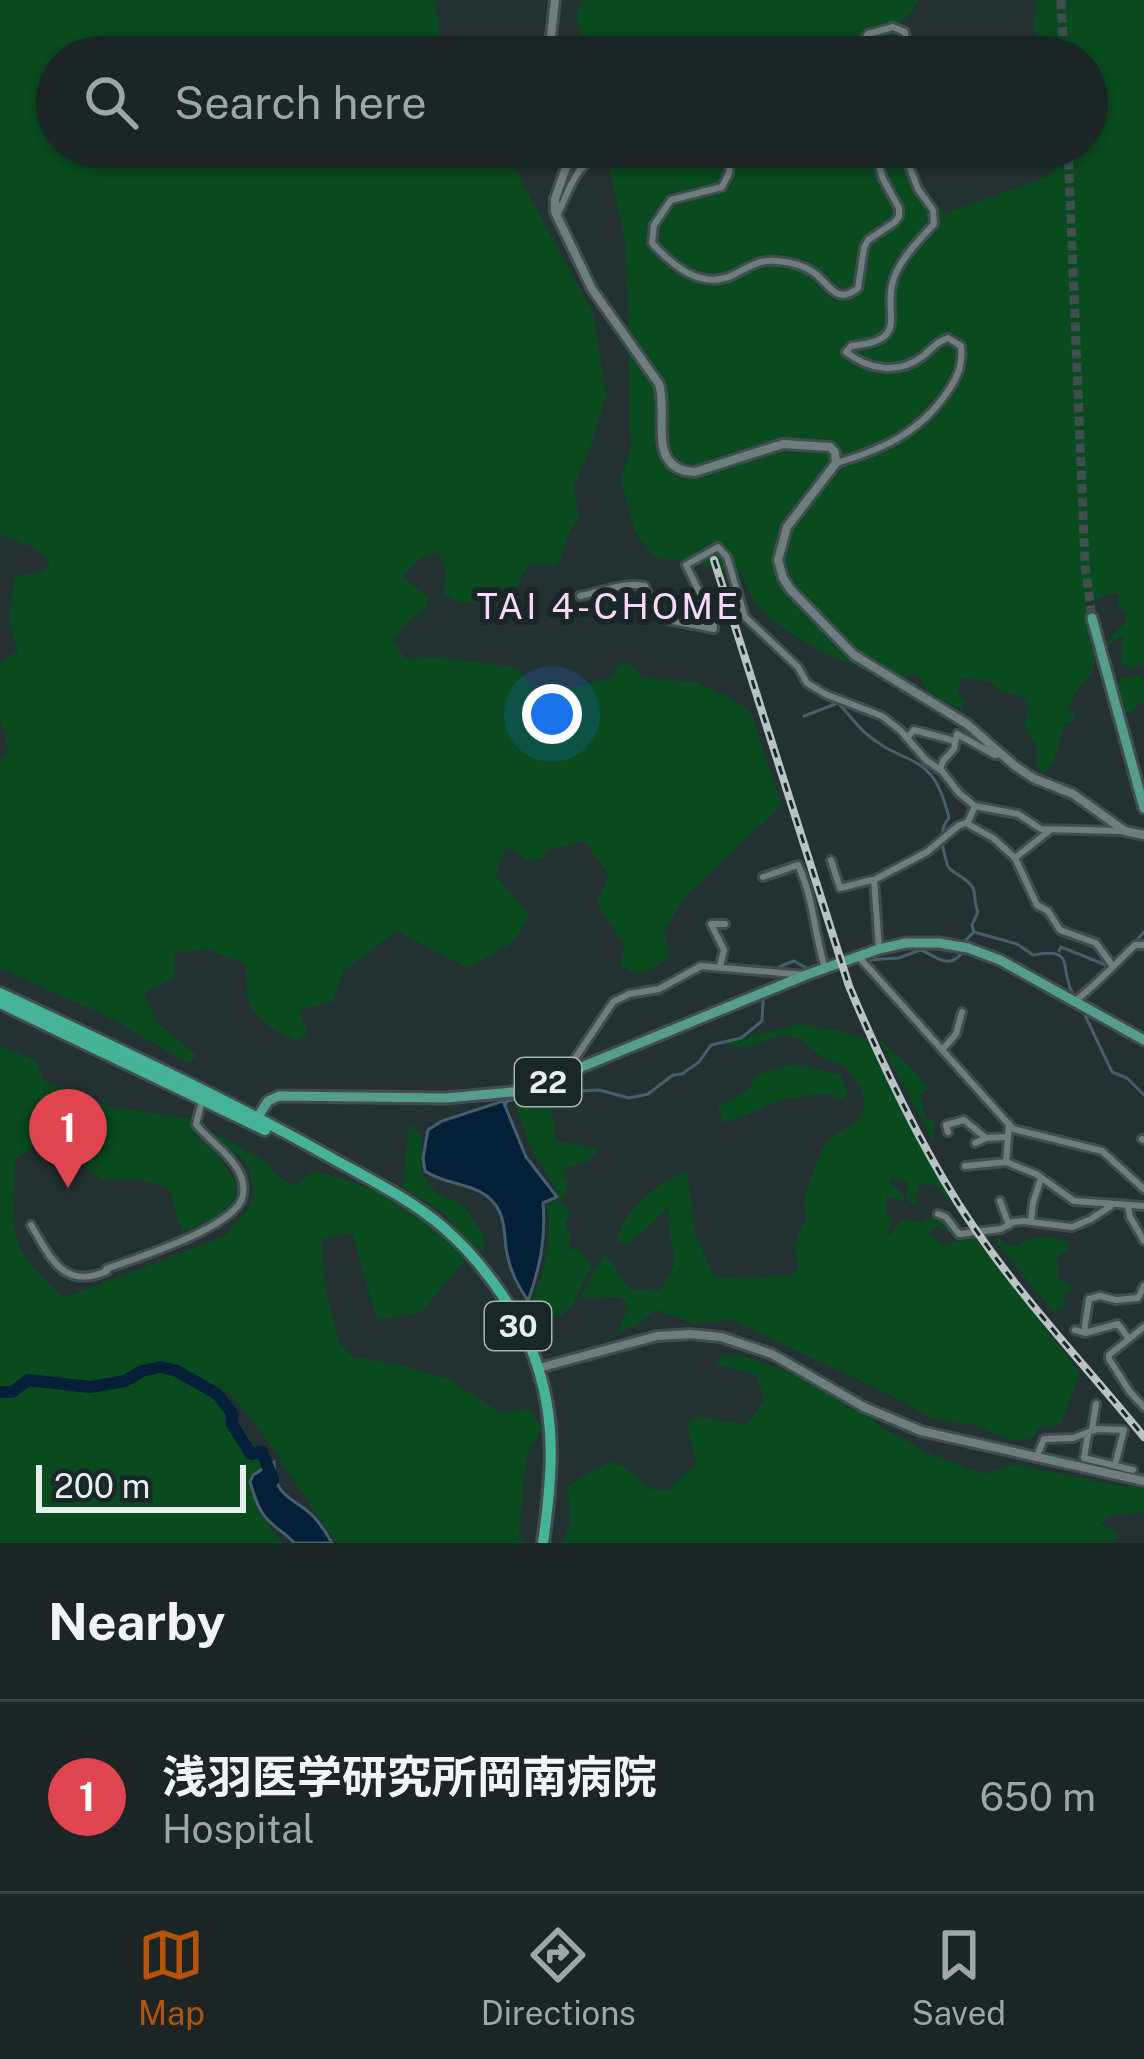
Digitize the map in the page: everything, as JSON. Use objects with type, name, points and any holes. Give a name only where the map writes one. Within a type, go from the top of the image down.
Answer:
[{"type":"highway","name":"30","points":[[0,993],[361,1174],[424,1212],[465,1248],[508,1306],[539,1368],[552,1450],[543,1543]]},
{"type":"highway","name":"30","points":[[0,1003],[205,1096]]},
{"type":"main road","points":[[1093,618],[1144,808]]},
{"type":"main road","name":"22","points":[[255,1121],[268,1101],[279,1096],[446,1099],[523,1091],[806,975],[879,949],[918,942],[968,948],[1000,960],[1144,1040]]},
{"type":"street","points":[[551,36],[554,0]]},
{"type":"street","points":[[867,36],[893,27],[906,36]]},
{"type":"street","points":[[566,168],[555,199],[556,218],[592,289],[659,384],[664,402],[662,448],[671,464],[695,472],[770,447],[804,443],[830,447],[836,464]]},
{"type":"street","points":[[556,218],[582,168]]},
{"type":"street","points":[[729,168],[722,187],[670,200],[654,225],[652,243],[693,276],[726,278],[761,261],[775,260],[804,267],[836,293],[848,296],[858,288],[868,240],[898,216],[880,168]]},
{"type":"street","points":[[908,168],[933,210],[934,224],[893,280],[892,320],[886,333],[876,343],[851,346],[846,352],[884,369],[899,369],[948,338],[962,346],[962,365],[929,417],[896,442],[836,464],[787,527],[778,560],[783,578],[854,656],[967,724],[1023,772],[1073,794],[1125,830]]},
{"type":"street","points":[[580,596],[639,584],[645,586],[663,620],[714,628],[686,565],[718,547],[727,557],[745,617],[798,667],[806,682],[882,716],[975,806],[1018,814],[1041,830],[1125,830],[1144,835]]},
{"type":"street","points":[[907,738],[914,730],[955,741]]},
{"type":"street","points":[[940,770],[954,749],[957,734],[1002,754]]},
{"type":"street","points":[[832,860],[841,888],[874,880],[966,823],[975,806]]},
{"type":"street","points":[[966,823],[1016,858],[1037,904],[1048,911],[1060,930],[1096,943],[1112,965]]},
{"type":"street","points":[[1016,858],[1049,831]]},
{"type":"street","points":[[763,877],[798,865],[809,889],[815,938],[825,968]]},
{"type":"street","points":[[874,880],[879,949]]},
{"type":"street","points":[[721,966],[724,950],[711,924],[725,924]]},
{"type":"street","points":[[1076,1001],[1135,945],[1144,945]]},
{"type":"street","points":[[858,956],[1009,1124],[1021,1133],[1102,1151],[1143,1186]]},
{"type":"street","points":[[564,1076],[620,996],[659,989],[701,966],[806,975]]},
{"type":"street","points":[[942,1050],[956,1034],[962,1012]]},
{"type":"street","points":[[31,1226],[60,1268],[80,1279],[188,1237],[231,1212],[242,1197],[242,1180],[237,1168],[196,1124],[205,1096]]},
{"type":"street","points":[[948,1132],[946,1125],[964,1120],[986,1138]]},
{"type":"street","points":[[1006,1162],[1009,1124]]},
{"type":"street","points":[[975,1142],[1008,1137]]},
{"type":"street","points":[[965,1166],[1006,1162],[1074,1201],[1144,1206]]},
{"type":"street","points":[[1031,1222],[1041,1178]]},
{"type":"street","points":[[1000,1201],[1009,1225]]},
{"type":"street","points":[[938,1214],[959,1234],[1031,1222],[1072,1228],[1111,1205]]},
{"type":"street","points":[[1128,1207],[1144,1241]]},
{"type":"street","points":[[1068,1237],[1072,1228]]},
{"type":"street","points":[[1129,1339],[1118,1324],[1080,1331],[1089,1299],[1138,1298],[1144,1286]]},
{"type":"street","points":[[1143,1329],[1109,1355],[1109,1364],[1144,1407]]},
{"type":"street","points":[[539,1368],[657,1336],[721,1336],[772,1354],[901,1424],[1144,1480]]},
{"type":"street","points":[[1096,1404],[1084,1459],[1133,1469]]},
{"type":"street","points":[[1036,1458],[1044,1439],[1097,1429],[1124,1430],[1115,1465]]},
{"type":"green space","points":[[0,0],[435,0],[441,36],[36,36],[36,168],[514,168],[593,313],[606,395],[573,487],[579,515],[558,565],[532,564],[522,574],[520,585],[483,603],[465,603],[444,595],[446,572],[438,552],[420,558],[402,576],[429,598],[422,613],[392,640],[406,659],[440,657],[518,668],[538,697],[609,679],[620,665],[631,664],[643,678],[696,682],[750,711],[782,805],[683,899],[664,933],[670,956],[636,974],[620,965],[625,947],[597,903],[609,876],[584,841],[551,849],[543,858],[529,861],[506,847],[495,875],[530,915],[513,942],[468,968],[396,931],[343,972],[333,1001],[299,1011],[308,1033],[296,1040],[270,1026],[250,1004],[246,965],[207,949],[174,953],[175,977],[144,993],[158,1023],[197,1056],[188,1063],[110,1018],[0,968],[0,760],[8,750],[0,721],[0,661],[18,652],[10,615],[15,577],[45,571],[50,562],[33,547],[0,535]]},
{"type":"green space","points":[[581,0],[920,0],[892,36],[581,36],[577,17]]},
{"type":"green space","points":[[1037,0],[1144,0],[1144,664],[1131,669],[1121,663],[1120,636],[1107,647],[1126,622],[1118,605],[1119,593],[1085,604],[1096,658],[1091,675],[1068,709],[1076,717],[1065,723],[1045,773],[1037,769],[1037,745],[1026,731],[1026,698],[999,691],[992,682],[963,677],[956,692],[966,701],[961,710],[927,691],[919,675],[879,673],[833,657],[772,619],[755,603],[741,573],[655,557],[635,532],[621,479],[631,449],[626,245],[610,168],[912,168],[944,214],[1049,176],[1054,168],[1108,168],[1108,36],[1038,36],[1033,30]]},
{"type":"green space","points":[[1139,674],[1144,702],[1124,712],[1117,686],[1122,678]]},
{"type":"green space","points":[[800,1024],[866,1039],[955,1209],[927,1184],[920,1184],[915,1194],[918,1203],[912,1205],[906,1198],[908,1183],[892,1177],[890,1184],[904,1194],[904,1201],[886,1196],[886,1215],[893,1218],[886,1234],[903,1219],[920,1223],[933,1215],[944,1219],[952,1230],[937,1226],[928,1233],[942,1245],[974,1236],[1080,1373],[1060,1425],[1037,1427],[1034,1438],[1014,1441],[973,1425],[931,1418],[732,1320],[695,1324],[656,1310],[618,1333],[626,1301],[580,1298],[605,1253],[630,1289],[660,1291],[675,1264],[669,1207],[628,1245],[617,1241],[635,1207],[687,1170],[695,1233],[713,1276],[790,1276],[799,1268],[794,1246],[806,1219],[804,1197],[830,1138],[858,1121],[865,1105],[862,1090],[842,1065],[825,1060],[800,1039],[782,1035],[748,1047],[715,1045]]},
{"type":"green space","points":[[878,1038],[930,1089],[920,1095],[926,1119],[934,1120],[934,1143]]},
{"type":"green space","points":[[0,1046],[36,1061],[44,1081],[108,1106],[191,1119],[195,1134],[217,1154],[237,1184],[234,1201],[209,1223],[182,1232],[169,1189],[144,1180],[102,1180],[43,1141],[15,1159],[16,1237],[31,1264],[64,1298],[225,1236],[250,1206],[254,1190],[247,1162],[206,1128],[267,1163],[278,1177],[295,1186],[314,1171],[398,1202],[432,1225],[466,1259],[422,1312],[377,1320],[352,1233],[321,1239],[326,1291],[339,1343],[353,1357],[448,1379],[500,1412],[530,1410],[543,1428],[526,1456],[519,1535],[524,1543],[336,1543],[255,1423],[226,1390],[218,1396],[229,1414],[224,1421],[245,1458],[258,1454],[264,1475],[253,1491],[258,1512],[283,1543],[0,1543]]},
{"type":"green space","points":[[793,1064],[841,1075],[848,1094],[843,1100],[823,1093],[782,1100],[725,1123],[717,1107],[749,1090],[754,1076]]},
{"type":"green space","points":[[542,1090],[534,1098],[550,1097],[556,1141],[599,1149],[589,1161],[567,1167],[564,1199],[559,1198],[531,1149],[513,1097]]},
{"type":"green space","points":[[409,1124],[421,1134],[422,1175],[436,1193],[464,1205],[483,1235],[485,1249],[478,1253],[442,1212],[403,1187]]},
{"type":"green space","points":[[557,1200],[570,1214],[565,1223],[569,1249],[581,1250],[591,1266],[573,1305],[563,1315],[542,1316],[532,1301],[547,1254],[547,1205]]},
{"type":"green space","points":[[999,1237],[1017,1247],[1035,1238],[1068,1241],[1067,1251],[1057,1257],[1058,1279],[1072,1285],[1064,1308],[1053,1312],[995,1240]]},
{"type":"green space","points":[[741,1355],[802,1376],[932,1455],[984,1474],[1015,1464],[1144,1488],[1144,1512],[1109,1516],[1100,1525],[1117,1531],[1112,1543],[562,1543],[571,1523],[567,1486],[610,1462],[623,1466],[653,1490],[668,1490],[696,1463],[687,1423],[696,1416],[746,1425],[764,1400],[757,1376],[716,1364],[721,1357]]},
{"type":"water","points":[[503,1101],[526,1157],[557,1197],[543,1203],[541,1253],[528,1301],[511,1270],[502,1219],[494,1203],[479,1191],[425,1171],[423,1158],[428,1130]]},
{"type":"water","points":[[274,1462],[281,1490],[314,1517],[332,1543],[294,1543],[263,1513],[250,1482]]},
{"type":"waterway","points":[[804,716],[838,703],[864,732],[926,770],[935,780],[949,818],[942,835],[948,867],[974,891],[978,912],[974,932],[1017,944],[1033,955],[1061,957],[1073,994]]},
{"type":"waterway","points":[[964,942],[974,932]]},
{"type":"waterway","points":[[1133,944],[1144,932]]},
{"type":"waterway","points":[[1059,951],[1061,947],[1106,965]]},
{"type":"waterway","points":[[866,960],[899,958],[920,950],[951,961],[962,953]]},
{"type":"waterway","points":[[779,967],[794,961],[808,969]]},
{"type":"waterway","points":[[554,1088],[599,1090],[629,1098],[648,1094],[699,1062],[711,1045],[741,1038],[762,1021],[763,1001]]},
{"type":"waterway","points":[[1084,1013],[1112,1072],[1127,1078],[1144,1095]]},
{"type":"waterway","points":[[505,1106],[507,1101],[544,1093]]},
{"type":"waterway","points":[[0,1392],[12,1392],[28,1380],[90,1387],[125,1381],[161,1367],[177,1371],[217,1394],[232,1413],[232,1424],[251,1454],[262,1452],[273,1480]]},
{"type":"tunnel","points":[[1061,0],[1063,36]]},
{"type":"tunnel","points":[[1069,168],[1085,564],[1092,618]]},
{"type":"railway","points":[[714,560],[849,986],[904,1107],[991,1251],[1144,1437]]},
{"type":"place","name":"浅羽医学研究所岡南病院","points":[[68,1188]]},
{"type":"district","name":"TAI 4-CHOME","points":[[609,606]]}]
